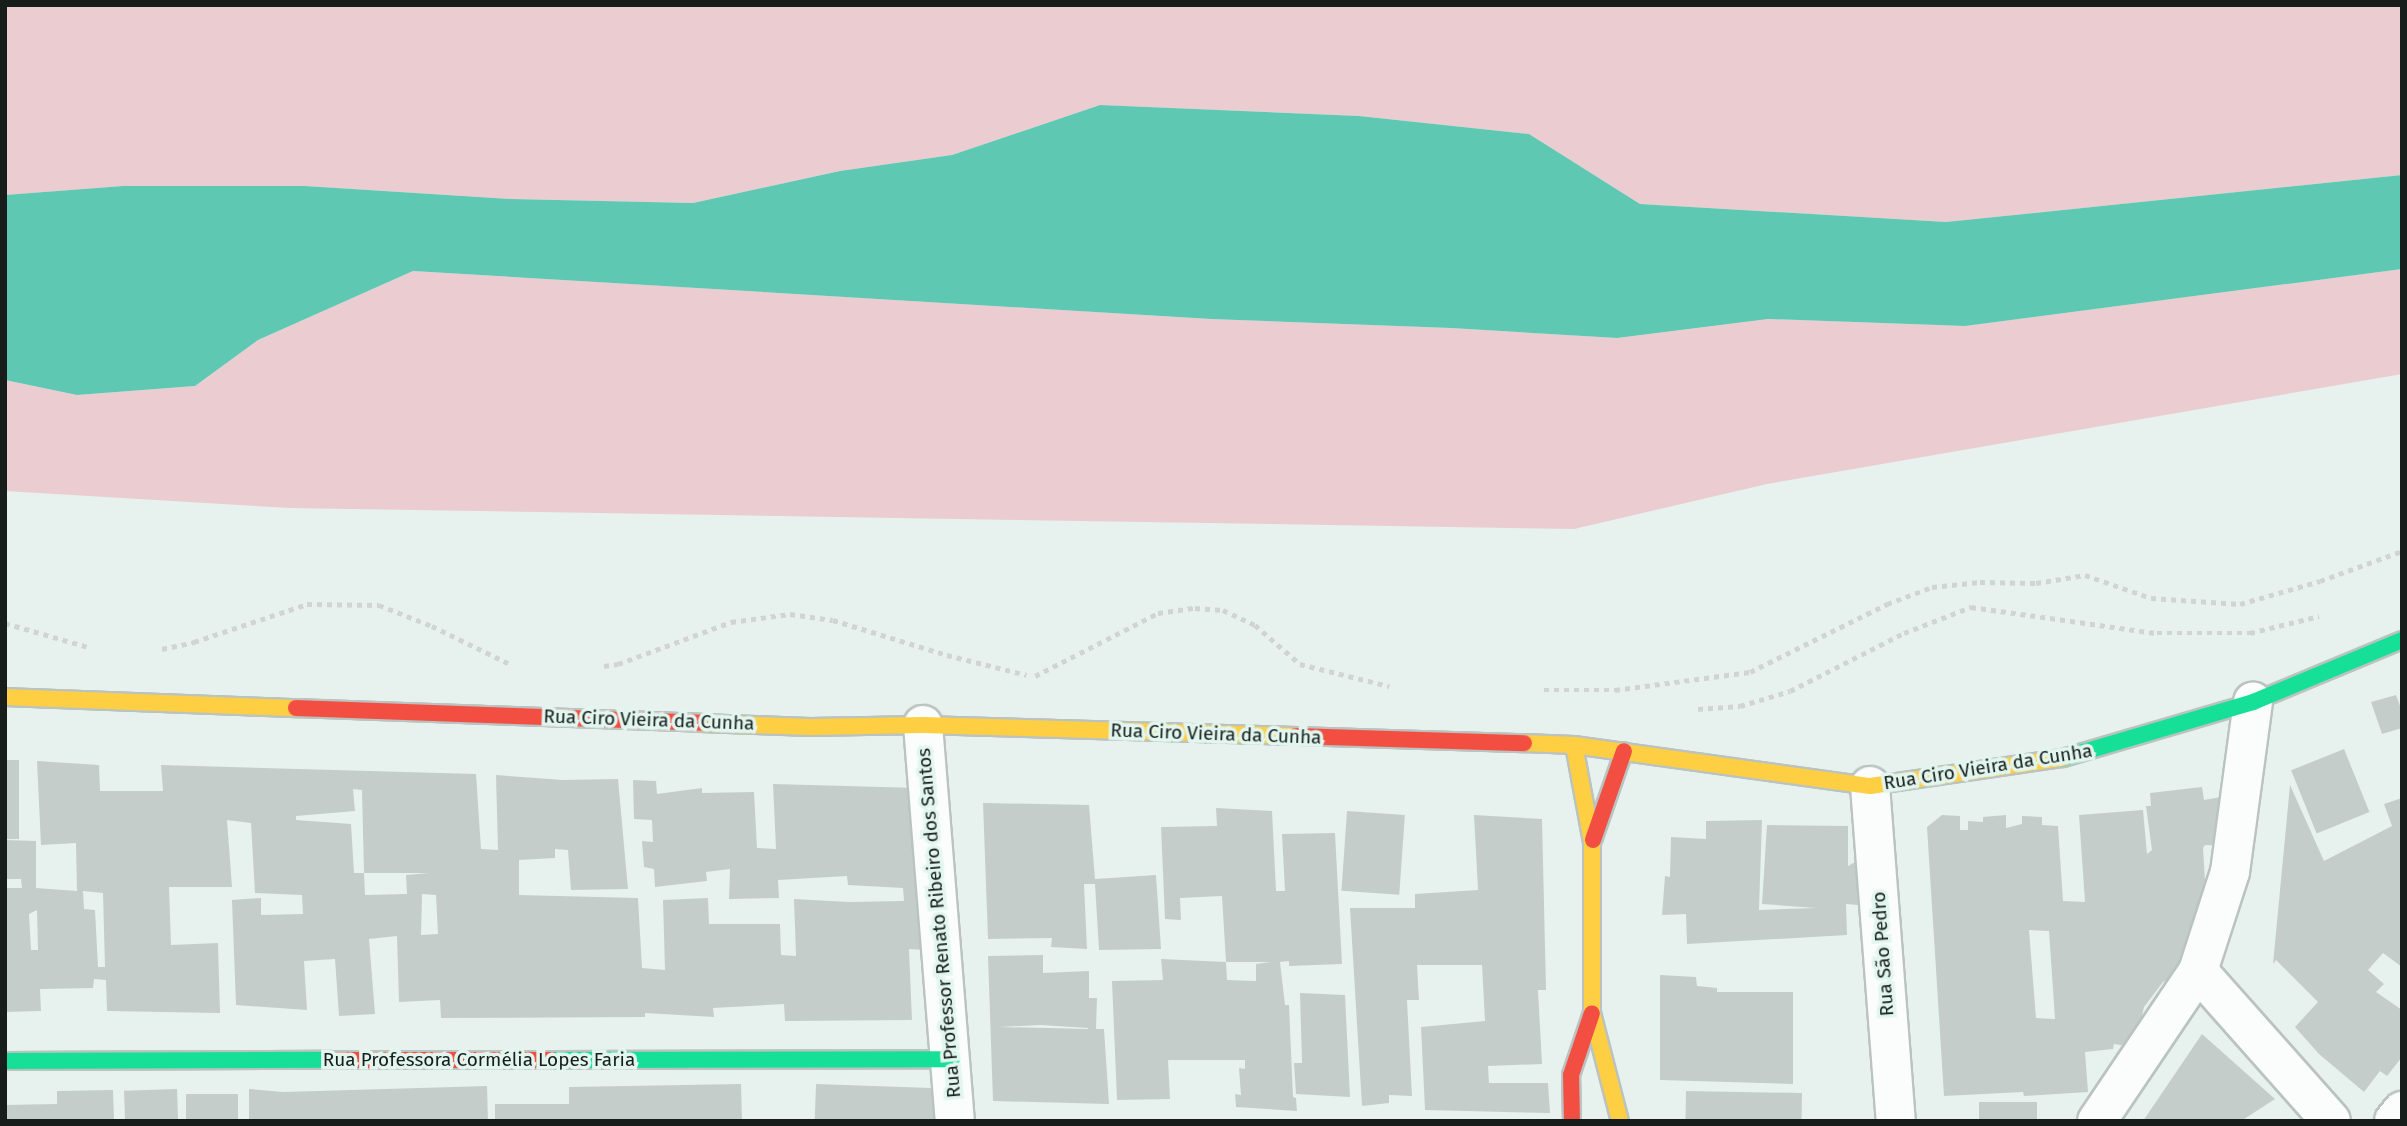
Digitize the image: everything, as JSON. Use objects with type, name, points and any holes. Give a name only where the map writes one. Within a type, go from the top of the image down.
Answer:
[{"type":"street","name":"Rua Ciro Vieira da Cunha","points":[[5,697],[810,727],[923,725],[1574,745],[1870,786],[2075,756],[2253,702],[2402,640]]},
{"type":"street","points":[[2097,1121],[2198,971],[2230,872],[2253,702]]},
{"type":"street","name":"Rua Professor Renato Ribeiro dos Santos","points":[[923,725],[955,1121]]},
{"type":"street","points":[[1574,745],[1592,842],[1592,1013],[1620,1121]]},
{"type":"street","points":[[1592,842],[1624,751]]},
{"type":"street","name":"Rua São Pedro","points":[[1870,786],[1896,1121]]},
{"type":"street","points":[[2198,971],[2331,1121]]},
{"type":"street","points":[[1572,1121],[1571,1075],[1592,1013]]},
{"type":"street","name":"Rua Professora Cormélia Lopes Faria","points":[[5,1061],[952,1059]]},
{"type":"street","points":[[2393,1121],[2402,1111]]},
{"type":"path","points":[[1534,690],[1615,690],[1751,672],[1887,604],[1932,587],[1979,582],[2036,583],[2085,575],[2151,598],[2240,604],[2320,581],[2402,551]]},
{"type":"path","points":[[154,651],[205,639],[307,604],[379,605],[432,625],[510,664]]},
{"type":"path","points":[[592,667],[618,664],[731,622],[790,614],[833,620],[947,655],[1034,677],[1158,613],[1195,608],[1223,610],[1255,625],[1300,664],[1400,689]]},
{"type":"path","points":[[5,624],[95,649]]},
{"type":"shaded area","points":[[5,5],[2402,5],[2402,175],[1946,222],[1640,204],[1529,134],[1359,116],[1100,105],[952,155],[840,171],[693,203],[511,199],[305,186],[123,186],[5,195]]},
{"type":"shaded area","points":[[1100,105],[1359,116],[1529,134],[1640,204],[1946,222],[2402,175],[2402,269],[1965,326],[1768,319],[1617,338],[1451,328],[1211,319],[413,271],[258,340],[195,386],[77,395],[5,380],[5,195],[123,186],[305,186],[511,199],[693,203],[840,171],[952,155]]},
{"type":"shaded area","points":[[2402,269],[2402,374],[1767,484],[1574,529],[289,508],[5,491],[5,380],[77,395],[195,386],[258,340],[413,271],[1211,319],[1451,328],[1617,338],[1768,319],[1965,326]]},
{"type":"building","points":[[2396,695],[2402,711],[2402,728],[2382,734],[2371,702]]},
{"type":"building","points":[[2344,749],[2369,812],[2317,833],[2291,770]]},
{"type":"building","points":[[5,760],[19,760],[19,839],[5,839]]},
{"type":"building","points":[[37,761],[99,765],[100,791],[163,791],[161,765],[476,774],[481,849],[498,850],[496,775],[563,780],[618,779],[628,889],[571,890],[568,850],[555,849],[555,858],[519,860],[519,895],[638,898],[642,968],[665,970],[663,900],[708,898],[709,924],[780,924],[781,955],[796,956],[794,899],[904,901],[903,888],[848,885],[847,876],[778,880],[779,898],[729,899],[730,869],[706,872],[707,881],[655,887],[654,869],[644,867],[642,841],[653,842],[652,820],[634,819],[633,780],[656,781],[657,794],[702,788],[702,793],[754,792],[757,848],[776,849],[773,784],[918,788],[924,950],[909,949],[912,1020],[785,1021],[784,1004],[713,1008],[714,1017],[645,1013],[645,1017],[441,1018],[440,1000],[399,1002],[397,936],[369,939],[375,1014],[339,1016],[335,959],[304,961],[307,1010],[236,1005],[232,900],[261,898],[261,915],[303,914],[302,895],[255,893],[251,823],[227,820],[232,887],[169,887],[171,945],[218,943],[220,1013],[107,1011],[106,980],[94,979],[93,988],[40,989],[41,1011],[5,1012],[5,888],[22,888],[21,879],[5,879],[5,840],[36,841],[36,888],[77,891],[76,843],[41,845]],"holes":[[[353,789],[362,790],[364,873],[354,873],[351,824],[296,820],[296,816],[355,811]],[[364,873],[429,873],[406,875],[407,894],[365,895]],[[83,891],[103,893],[105,967],[98,967],[95,910],[84,909]],[[422,894],[436,895],[438,934],[421,935]],[[37,910],[38,950],[31,950],[29,914]]]},
{"type":"building","points":[[2290,785],[2324,861],[2392,826],[2384,804],[2402,798],[2402,967],[2383,953],[2368,970],[2384,984],[2376,992],[2402,1010],[2402,1057],[2387,1076],[2380,1071],[2364,1092],[2319,1054],[2295,1027],[2318,1002],[2276,960],[2273,964]]},
{"type":"building","points":[[2202,787],[2204,800],[2221,797],[2227,846],[2205,845],[2203,848],[2206,897],[2203,918],[2170,978],[2163,982],[2144,1007],[2135,1047],[2114,1044],[2113,1049],[2085,1052],[2088,1092],[2024,1096],[2023,1092],[1944,1096],[1927,827],[1942,815],[1960,816],[1960,830],[1968,830],[1968,821],[1983,822],[1983,817],[2006,815],[2006,828],[2022,824],[2022,816],[2042,817],[2042,825],[2058,826],[2063,901],[2085,902],[2079,815],[2143,810],[2147,854],[2152,850],[2146,806],[2151,806],[2150,793]],"holes":[[[2029,930],[2049,931],[2055,1019],[2036,1018]]]},
{"type":"building","points":[[983,803],[1089,805],[1095,879],[1156,875],[1161,949],[1099,950],[1095,884],[1084,884],[1087,949],[1051,947],[1052,938],[988,939]]},
{"type":"building","points":[[1216,808],[1272,811],[1276,891],[1285,891],[1282,834],[1335,833],[1342,964],[1289,966],[1289,961],[1280,962],[1285,1005],[1289,1005],[1293,1097],[1296,1098],[1297,1111],[1236,1107],[1235,1094],[1241,1095],[1239,1068],[1245,1069],[1245,1060],[1168,1060],[1170,1099],[1117,1100],[1112,981],[1163,980],[1161,959],[1226,962],[1222,896],[1180,898],[1181,920],[1165,919],[1161,827],[1217,826]],"holes":[[[1226,962],[1271,962],[1256,964],[1256,981],[1227,980]]]},
{"type":"building","points":[[1347,811],[1405,815],[1399,895],[1341,891]]},
{"type":"building","points":[[1474,815],[1542,819],[1546,990],[1538,990],[1542,1064],[1488,1066],[1489,1083],[1548,1083],[1550,1113],[1425,1110],[1421,1027],[1485,1021],[1482,965],[1417,965],[1419,1000],[1407,1000],[1412,1096],[1389,1095],[1389,1103],[1362,1106],[1350,908],[1415,908],[1415,894],[1478,890]]},
{"type":"building","points":[[1762,820],[1759,910],[1816,908],[1762,904],[1767,825],[1848,826],[1848,866],[1857,861],[1858,905],[1846,904],[1847,935],[1687,944],[1686,914],[1662,915],[1665,876],[1670,877],[1671,837],[1706,839],[1706,821]]},
{"type":"building","points":[[1043,955],[1043,973],[1089,971],[1089,998],[1097,998],[1096,1029],[1104,1029],[1109,1104],[993,1101],[988,956]],"holes":[[[1041,1025],[1088,1029],[1000,1027]]]},
{"type":"building","points":[[1660,975],[1696,977],[1697,986],[1717,988],[1717,992],[1793,992],[1793,1084],[1660,1080]]},
{"type":"building","points":[[1300,993],[1345,995],[1350,1097],[1296,1094],[1294,1063],[1302,1063]]},
{"type":"building","points":[[2202,1034],[2275,1099],[2241,1121],[2143,1121]]},
{"type":"building","points":[[741,1084],[742,1121],[495,1121],[495,1104],[569,1104],[569,1087]]},
{"type":"building","points":[[816,1084],[946,1089],[945,1121],[815,1121]]},
{"type":"building","points":[[487,1086],[488,1121],[249,1121],[249,1089],[283,1092]]},
{"type":"building","points":[[177,1089],[178,1121],[125,1121],[124,1091]]},
{"type":"building","points":[[113,1090],[114,1121],[5,1121],[5,1105],[57,1104],[57,1091]]},
{"type":"building","points":[[1686,1091],[1802,1093],[1801,1121],[1685,1121]]},
{"type":"building","points":[[186,1094],[238,1094],[238,1121],[186,1121]]},
{"type":"building","points":[[1979,1102],[2037,1102],[2037,1121],[1979,1121]]},
{"type":"traffic: fast","points":[[2063,758],[2253,702],[2402,640]]},
{"type":"traffic: fast","points":[[552,1060],[952,1059]]},
{"type":"traffic: fast","points":[[5,1061],[330,1060]]},
{"type":"traffic: slow","points":[[5,697],[296,708]]},
{"type":"traffic: slow","points":[[700,723],[810,727],[923,725],[1296,736]]},
{"type":"traffic: slow","points":[[1524,743],[1574,745],[1870,786],[2063,758]]},
{"type":"traffic: slow","points":[[1574,745],[1592,842],[1592,1013],[1620,1121]]},
{"type":"traffic: jam","points":[[296,708],[700,723]]},
{"type":"traffic: jam","points":[[1296,736],[1524,743]]},
{"type":"traffic: jam","points":[[1593,840],[1624,751]]},
{"type":"traffic: jam","points":[[1572,1121],[1571,1075],[1592,1013]]},
{"type":"traffic: jam","points":[[330,1060],[552,1060]]}]
